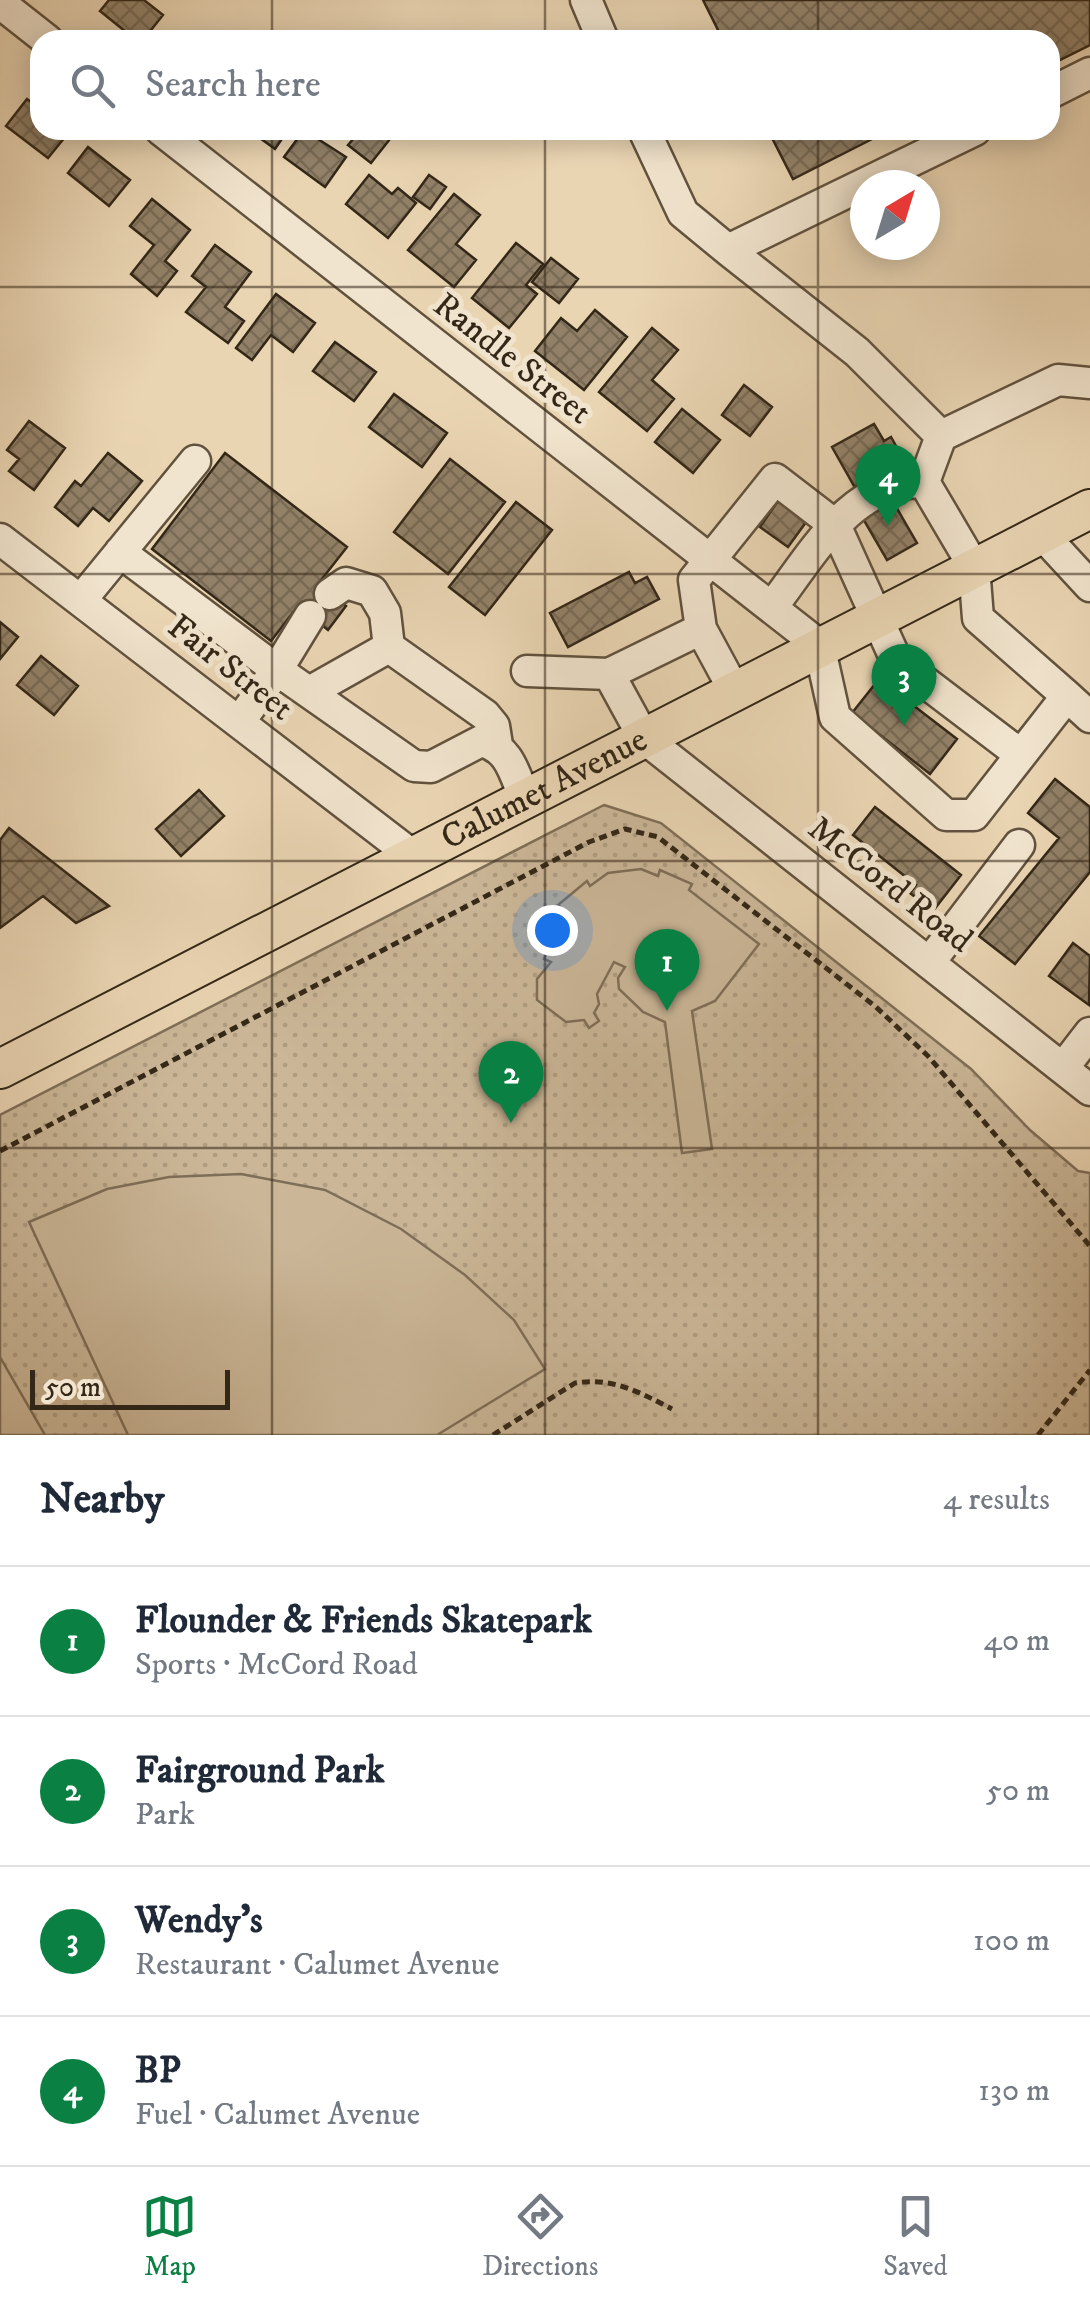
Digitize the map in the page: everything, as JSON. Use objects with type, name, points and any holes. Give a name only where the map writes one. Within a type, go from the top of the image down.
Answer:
[{"type":"main road","name":"Calumet Avenue","points":[[5,1060],[1090,509]]},
{"type":"street","points":[[586,0],[599,30]]},
{"type":"street","points":[[0,3],[34,30]]},
{"type":"street","points":[[1060,88],[1090,74]]},
{"type":"street","name":"Randle Street","points":[[174,140],[819,644]]},
{"type":"street","points":[[649,140],[684,214],[856,352],[941,436]]},
{"type":"street","points":[[728,250],[954,140]]},
{"type":"street","points":[[924,482],[941,436],[1058,380],[1090,383]]},
{"type":"street","points":[[81,600],[195,460]]},
{"type":"street","points":[[734,690],[701,629],[694,580],[774,479],[836,525],[896,660],[1021,755]]},
{"type":"street","points":[[772,607],[848,509],[900,482],[924,482]]},
{"type":"street","points":[[924,482],[974,567],[978,618],[1090,717]]},
{"type":"street","points":[[1041,534],[1090,586]]},
{"type":"street","name":"Fair Street","points":[[0,539],[413,856]]},
{"type":"street","points":[[120,552],[277,670],[414,766],[431,767],[481,742],[497,745]]},
{"type":"street","points":[[239,722],[320,605],[346,584],[372,591],[385,613],[389,647],[485,714],[494,726],[497,745],[509,759],[525,799]]},
{"type":"street","points":[[527,671],[609,674],[701,629]]},
{"type":"street","points":[[819,644],[835,717],[946,815],[974,815],[1067,696]]},
{"type":"street","points":[[311,691],[389,647]]},
{"type":"street","points":[[609,674],[644,738]]},
{"type":"street","name":"McCord Road","points":[[644,738],[1090,1090]]},
{"type":"street","points":[[929,963],[1020,844]]},
{"type":"street","points":[[1062,1068],[1090,1033]]},
{"type":"path","points":[[0,1151],[589,842],[624,829],[641,830],[682,854],[889,1019],[979,1113],[1090,1246]]},
{"type":"path","points":[[1038,1435],[1090,1370]]},
{"type":"path","points":[[493,1435],[575,1383],[591,1380],[625,1384],[672,1408]]},
{"type":"shaded area","points":[[604,805],[661,823],[971,1069],[1030,1130],[1078,1171],[1090,1173],[1090,1435],[0,1435],[0,1115]]},
{"type":"shaded area","points":[[641,869],[658,876],[660,870],[692,884],[689,890],[759,944],[715,1001],[692,1011],[712,1149],[682,1153],[665,1022],[643,1012],[619,989],[618,978],[625,967],[614,962],[597,994],[599,1004],[594,1013],[599,1021],[589,1028],[584,1020],[566,1022],[537,1000],[537,979],[551,962],[544,959],[547,951],[553,952],[563,932],[560,929],[572,916],[558,905],[587,881],[590,886],[608,873]]},
{"type":"shaded area","points":[[241,1174],[325,1190],[401,1229],[465,1275],[514,1320],[545,1369],[437,1435],[128,1435],[29,1222],[107,1189],[169,1177]]},
{"type":"shaded area","points":[[0,1357],[45,1435],[0,1435]]},
{"type":"building","points":[[109,0],[144,0],[163,15],[151,30],[124,30],[100,11]]},
{"type":"building","points":[[703,0],[1090,0],[1090,45],[1060,60],[1060,30],[718,30]]},
{"type":"building","points":[[27,99],[30,140],[63,140],[48,158],[6,126]]},
{"type":"building","points":[[263,140],[281,140],[275,149]]},
{"type":"building","points":[[297,140],[320,140],[346,157],[325,187],[284,157]]},
{"type":"building","points":[[352,140],[389,140],[371,163],[348,145]]},
{"type":"building","points":[[773,140],[870,140],[793,179]]},
{"type":"building","points":[[88,147],[130,180],[109,206],[68,173]]},
{"type":"building","points":[[369,175],[392,194],[398,188],[416,203],[388,238],[346,204]]},
{"type":"building","points":[[429,175],[446,187],[430,209],[413,197]]},
{"type":"building","points":[[454,194],[480,215],[456,244],[476,260],[454,287],[408,250]]},
{"type":"building","points":[[152,199],[190,230],[165,261],[177,271],[157,296],[131,274],[154,245],[130,226]]},
{"type":"building","points":[[516,243],[543,264],[526,285],[537,294],[509,328],[472,298]]},
{"type":"building","points":[[215,245],[251,272],[225,307],[244,321],[228,343],[186,312],[206,287],[192,276]]},
{"type":"building","points":[[551,258],[578,279],[559,303],[532,282]]},
{"type":"building","points":[[276,294],[315,323],[293,352],[271,335],[252,360],[236,348]]},
{"type":"building","points":[[595,310],[627,337],[584,390],[535,351],[561,318],[577,331]]},
{"type":"building","points":[[652,328],[678,350],[652,380],[674,399],[647,431],[599,392]]},
{"type":"building","points":[[335,342],[376,372],[354,401],[313,371]]},
{"type":"building","points":[[744,385],[772,407],[750,436],[722,415]]},
{"type":"building","points":[[394,394],[447,433],[422,467],[369,427]]},
{"type":"building","points":[[682,409],[720,440],[693,473],[655,442]]},
{"type":"building","points":[[29,421],[65,448],[34,490],[9,471],[19,459],[7,450]]},
{"type":"building","points":[[874,424],[884,441],[891,437],[907,466],[858,493],[832,447]]},
{"type":"building","points":[[108,453],[142,481],[109,521],[93,508],[78,526],[55,507],[75,481],[81,486]]},
{"type":"building","points":[[225,453],[347,547],[318,584],[346,606],[328,630],[298,606],[271,641],[152,549]]},
{"type":"building","points":[[450,459],[505,502],[448,574],[394,532]]},
{"type":"building","points":[[888,493],[917,543],[887,560],[858,510]]},
{"type":"building","points":[[780,498],[809,518],[788,547],[760,527]]},
{"type":"building","points":[[516,502],[552,530],[485,615],[449,587]]},
{"type":"building","points":[[629,572],[635,583],[647,577],[659,599],[568,647],[550,613]]},
{"type":"building","points":[[0,622],[18,637],[0,659]]},
{"type":"building","points":[[41,656],[78,686],[54,715],[17,685]]},
{"type":"building","points":[[879,679],[957,739],[930,774],[852,713]]},
{"type":"building","points":[[1055,779],[1090,807],[1090,872],[1015,964],[979,936],[1059,838],[1028,813]]},
{"type":"building","points":[[199,790],[224,816],[181,856],[156,829]]},
{"type":"building","points":[[875,807],[961,875],[933,911],[910,893],[916,885],[853,835]]},
{"type":"building","points":[[9,828],[109,906],[76,923],[43,896],[0,928],[0,840]]},
{"type":"building","points":[[1073,943],[1090,956],[1089,1005],[1049,976]]},
{"type":"place","name":"BP","points":[[888,526]]},
{"type":"place","name":"Wendy's","points":[[904,726]]},
{"type":"place","name":"Flounder & Friends Skatepark","points":[[667,1011]]},
{"type":"place","name":"Fairground Park","points":[[511,1123]]}]
